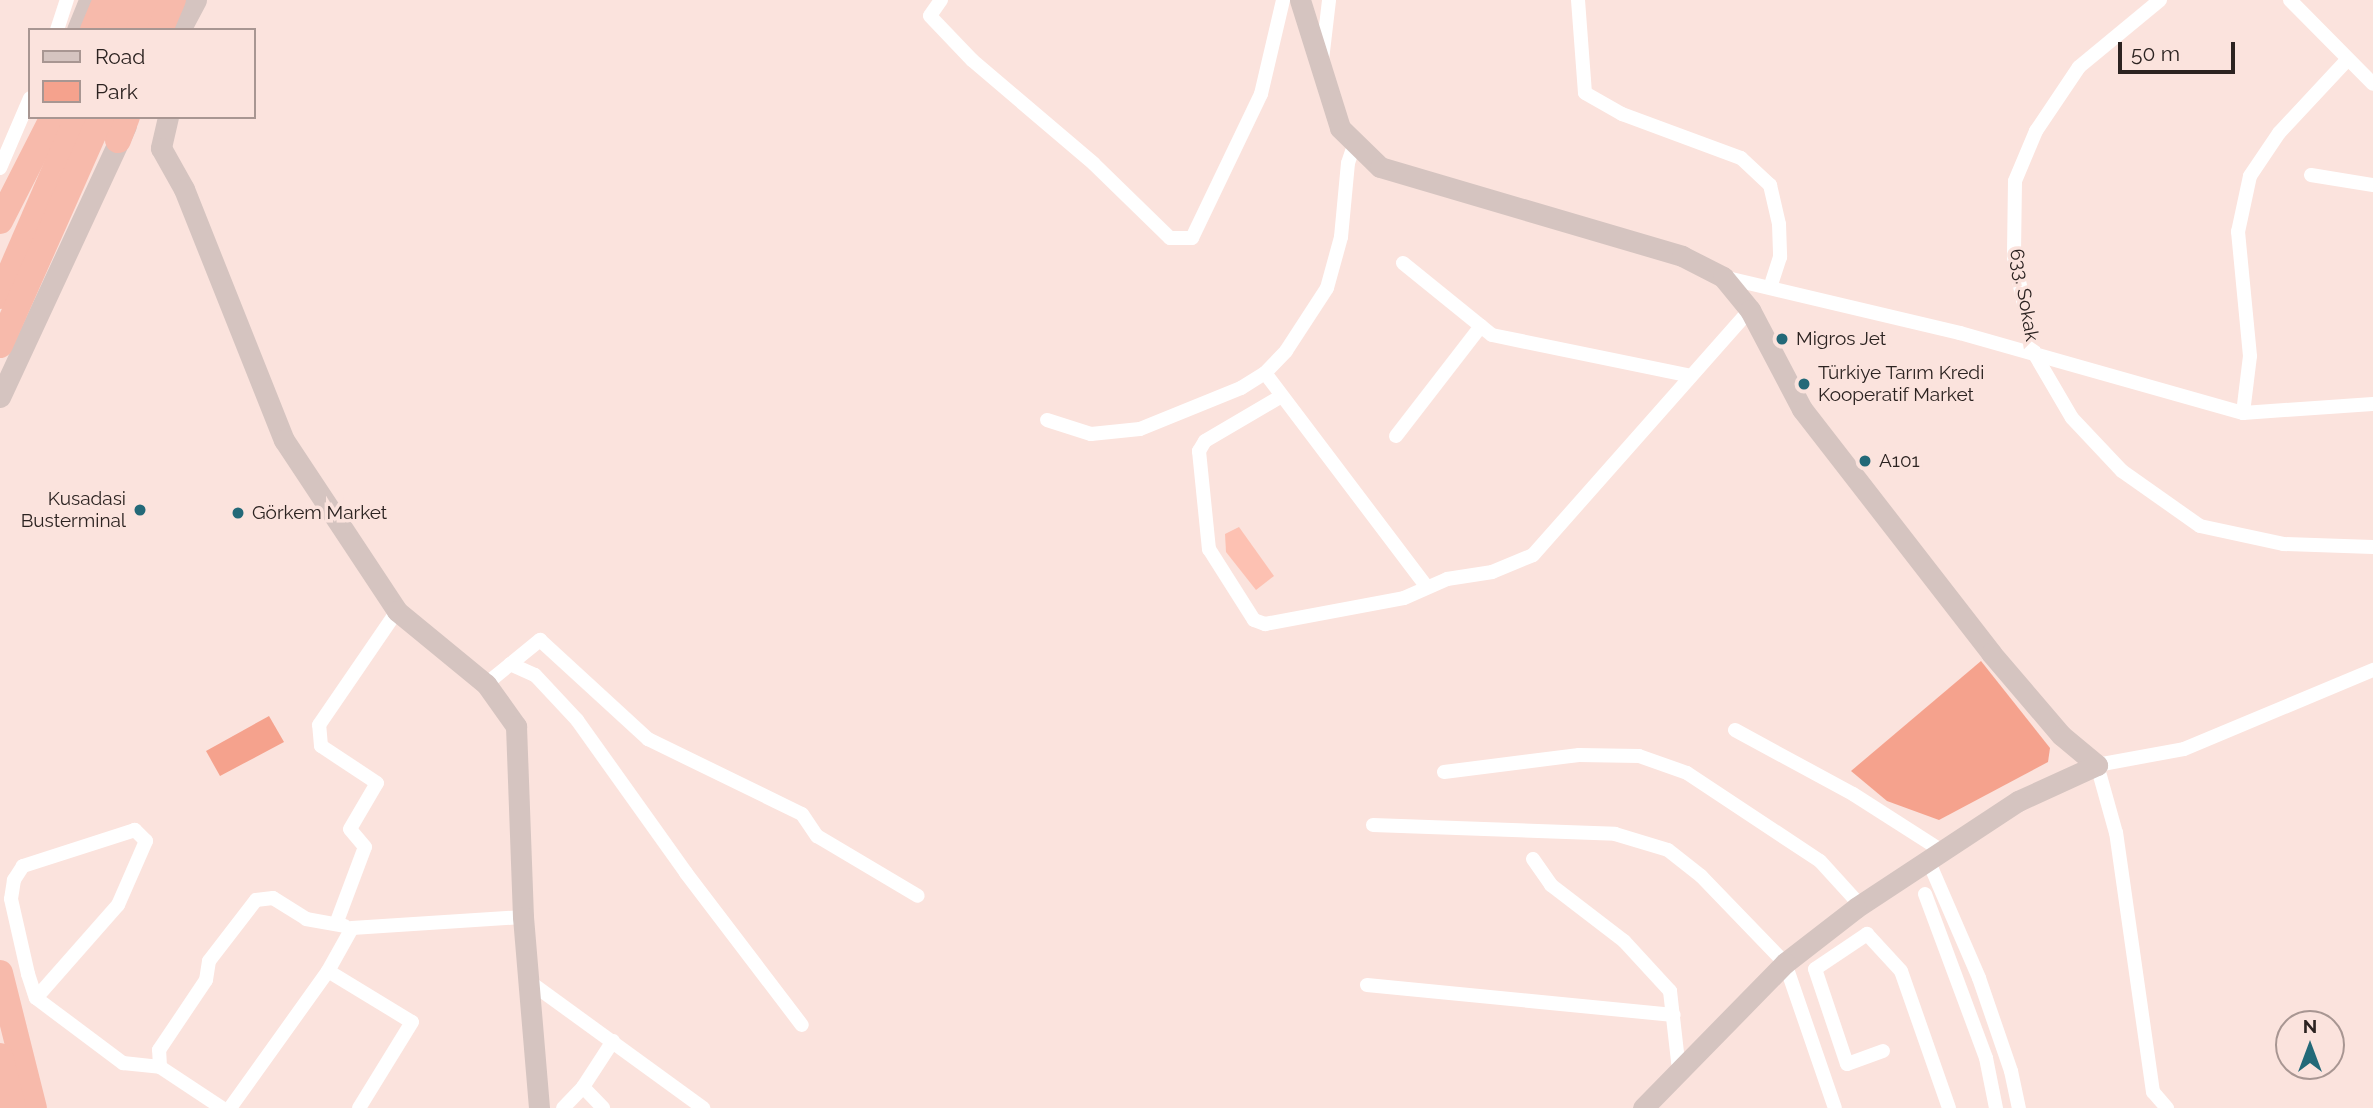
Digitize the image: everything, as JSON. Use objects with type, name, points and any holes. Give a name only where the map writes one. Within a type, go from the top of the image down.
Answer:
[{"type":"highway","points":[[94,28],[106,0]]},
{"type":"highway","points":[[117,28],[128,0]]},
{"type":"highway","points":[[140,28],[152,0]]},
{"type":"highway","points":[[162,28],[187,2]]},
{"type":"highway","points":[[0,222],[52,119]]},
{"type":"highway","points":[[0,345],[10,289],[77,119]]},
{"type":"highway","points":[[10,289],[101,119]]},
{"type":"highway","points":[[0,973],[34,1108]]},
{"type":"highway","points":[[0,1056],[13,1108]]},
{"type":"street","points":[[58,28],[68,0]]},
{"type":"street","points":[[78,28],[89,0]]},
{"type":"street","points":[[941,0],[930,16],[972,60],[1094,164],[1170,238],[1192,239],[1261,94],[1283,0]]},
{"type":"street","points":[[1300,0],[1340,128],[1380,167],[1682,256],[1723,277],[1771,285],[2034,353],[2243,413],[2373,404]]},
{"type":"street","points":[[1321,68],[1329,0]]},
{"type":"street","points":[[1578,0],[1584,93],[1622,114],[1741,158],[1770,185],[1779,224],[1780,257],[1771,285]]},
{"type":"street","name":"633. Sokak","points":[[2160,0],[2079,67],[2036,131],[2015,181],[2014,257],[2034,353],[2072,418],[2122,471],[2200,526],[2283,544],[2373,547]]},
{"type":"street","points":[[2290,0],[2373,84]]},
{"type":"street","points":[[180,28],[187,2]]},
{"type":"street","points":[[187,2],[190,28]]},
{"type":"street","points":[[2243,413],[2250,356],[2238,232],[2250,176],[2279,133],[2347,60]]},
{"type":"street","points":[[0,168],[28,103]]},
{"type":"street","points":[[0,222],[41,119]]},
{"type":"street","points":[[168,119],[161,148],[184,189],[284,440],[397,611],[486,684],[516,726],[523,917],[539,1108]]},
{"type":"street","points":[[0,397],[125,125]]},
{"type":"street","points":[[1047,420],[1091,434],[1140,429],[1241,388],[1265,373],[1286,351],[1327,288],[1341,237],[1348,163],[1355,143]]},
{"type":"street","points":[[2311,175],[2373,185]]},
{"type":"street","points":[[1403,262],[1492,335],[1691,376]]},
{"type":"street","points":[[1723,277],[1750,310],[1802,408],[1992,653],[2061,735],[2097,765],[2116,833],[2153,1092],[2167,1108]]},
{"type":"street","points":[[1280,397],[1205,441],[1199,451],[1209,549],[1254,620],[1270,624],[1404,598],[1427,587],[1513,565],[1545,546],[1750,310]]},
{"type":"street","points":[[1396,436],[1481,326]]},
{"type":"street","points":[[1265,373],[1280,397],[1427,587]]},
{"type":"street","points":[[337,924],[365,847],[350,829],[377,783],[321,746],[319,725],[397,611]]},
{"type":"street","points":[[486,684],[540,640],[648,738],[802,814],[817,836],[918,896]]},
{"type":"street","points":[[510,664],[535,675],[577,720],[686,873],[802,1025]]},
{"type":"street","points":[[1643,1108],[1785,962],[1860,905],[2018,801],[2097,765],[2184,749],[2373,670]]},
{"type":"street","points":[[1735,730],[1853,794],[1935,855],[2011,1071],[2019,1108]]},
{"type":"street","points":[[1444,772],[1579,755],[1639,756],[1687,773],[1820,861],[1860,905]]},
{"type":"street","points":[[1373,825],[1615,834],[1643,840],[1668,850],[1700,877],[1785,962],[1835,1108]]},
{"type":"street","points":[[36,998],[118,905],[146,841],[135,831],[23,866],[14,880],[13,922],[36,998],[123,1063],[160,1067],[222,1108]]},
{"type":"street","points":[[1533,859],[1550,885],[1625,941],[1670,991],[1679,1070]]},
{"type":"street","points":[[1925,894],[1986,1058],[1996,1108]]},
{"type":"street","points":[[160,1067],[159,1050],[206,980],[209,961],[256,900],[273,898],[306,919],[352,928],[523,917]]},
{"type":"street","points":[[230,1108],[328,971],[352,928]]},
{"type":"street","points":[[1884,1051],[1847,1064],[1815,969],[1867,934],[1901,971],[1949,1108]]},
{"type":"street","points":[[328,971],[412,1022],[359,1108]]},
{"type":"street","points":[[527,980],[703,1108]]},
{"type":"street","points":[[1367,985],[1674,1015]]},
{"type":"street","points":[[563,1108],[583,1087],[613,1041]]},
{"type":"street","points":[[583,1087],[603,1108]]},
{"type":"green space","points":[[1981,661],[2050,748],[2048,762],[1939,820],[1887,801],[1851,771]]},
{"type":"green space","points":[[269,716],[284,742],[220,776],[206,751]]},
{"type":"shaded area","points":[[1239,527],[1274,576],[1256,590],[1226,552],[1225,534]]},
{"type":"place","name":"Migros Jet","points":[[1782,339]]},
{"type":"place","name":"Türkiye Tarım Kredi Kooperatif Market","points":[[1804,384]]},
{"type":"place","name":"A101","points":[[1865,461]]},
{"type":"place","name":"Kusadasi Busterminal","points":[[140,510]]},
{"type":"place","name":"Görkem Market","points":[[238,513]]}]
